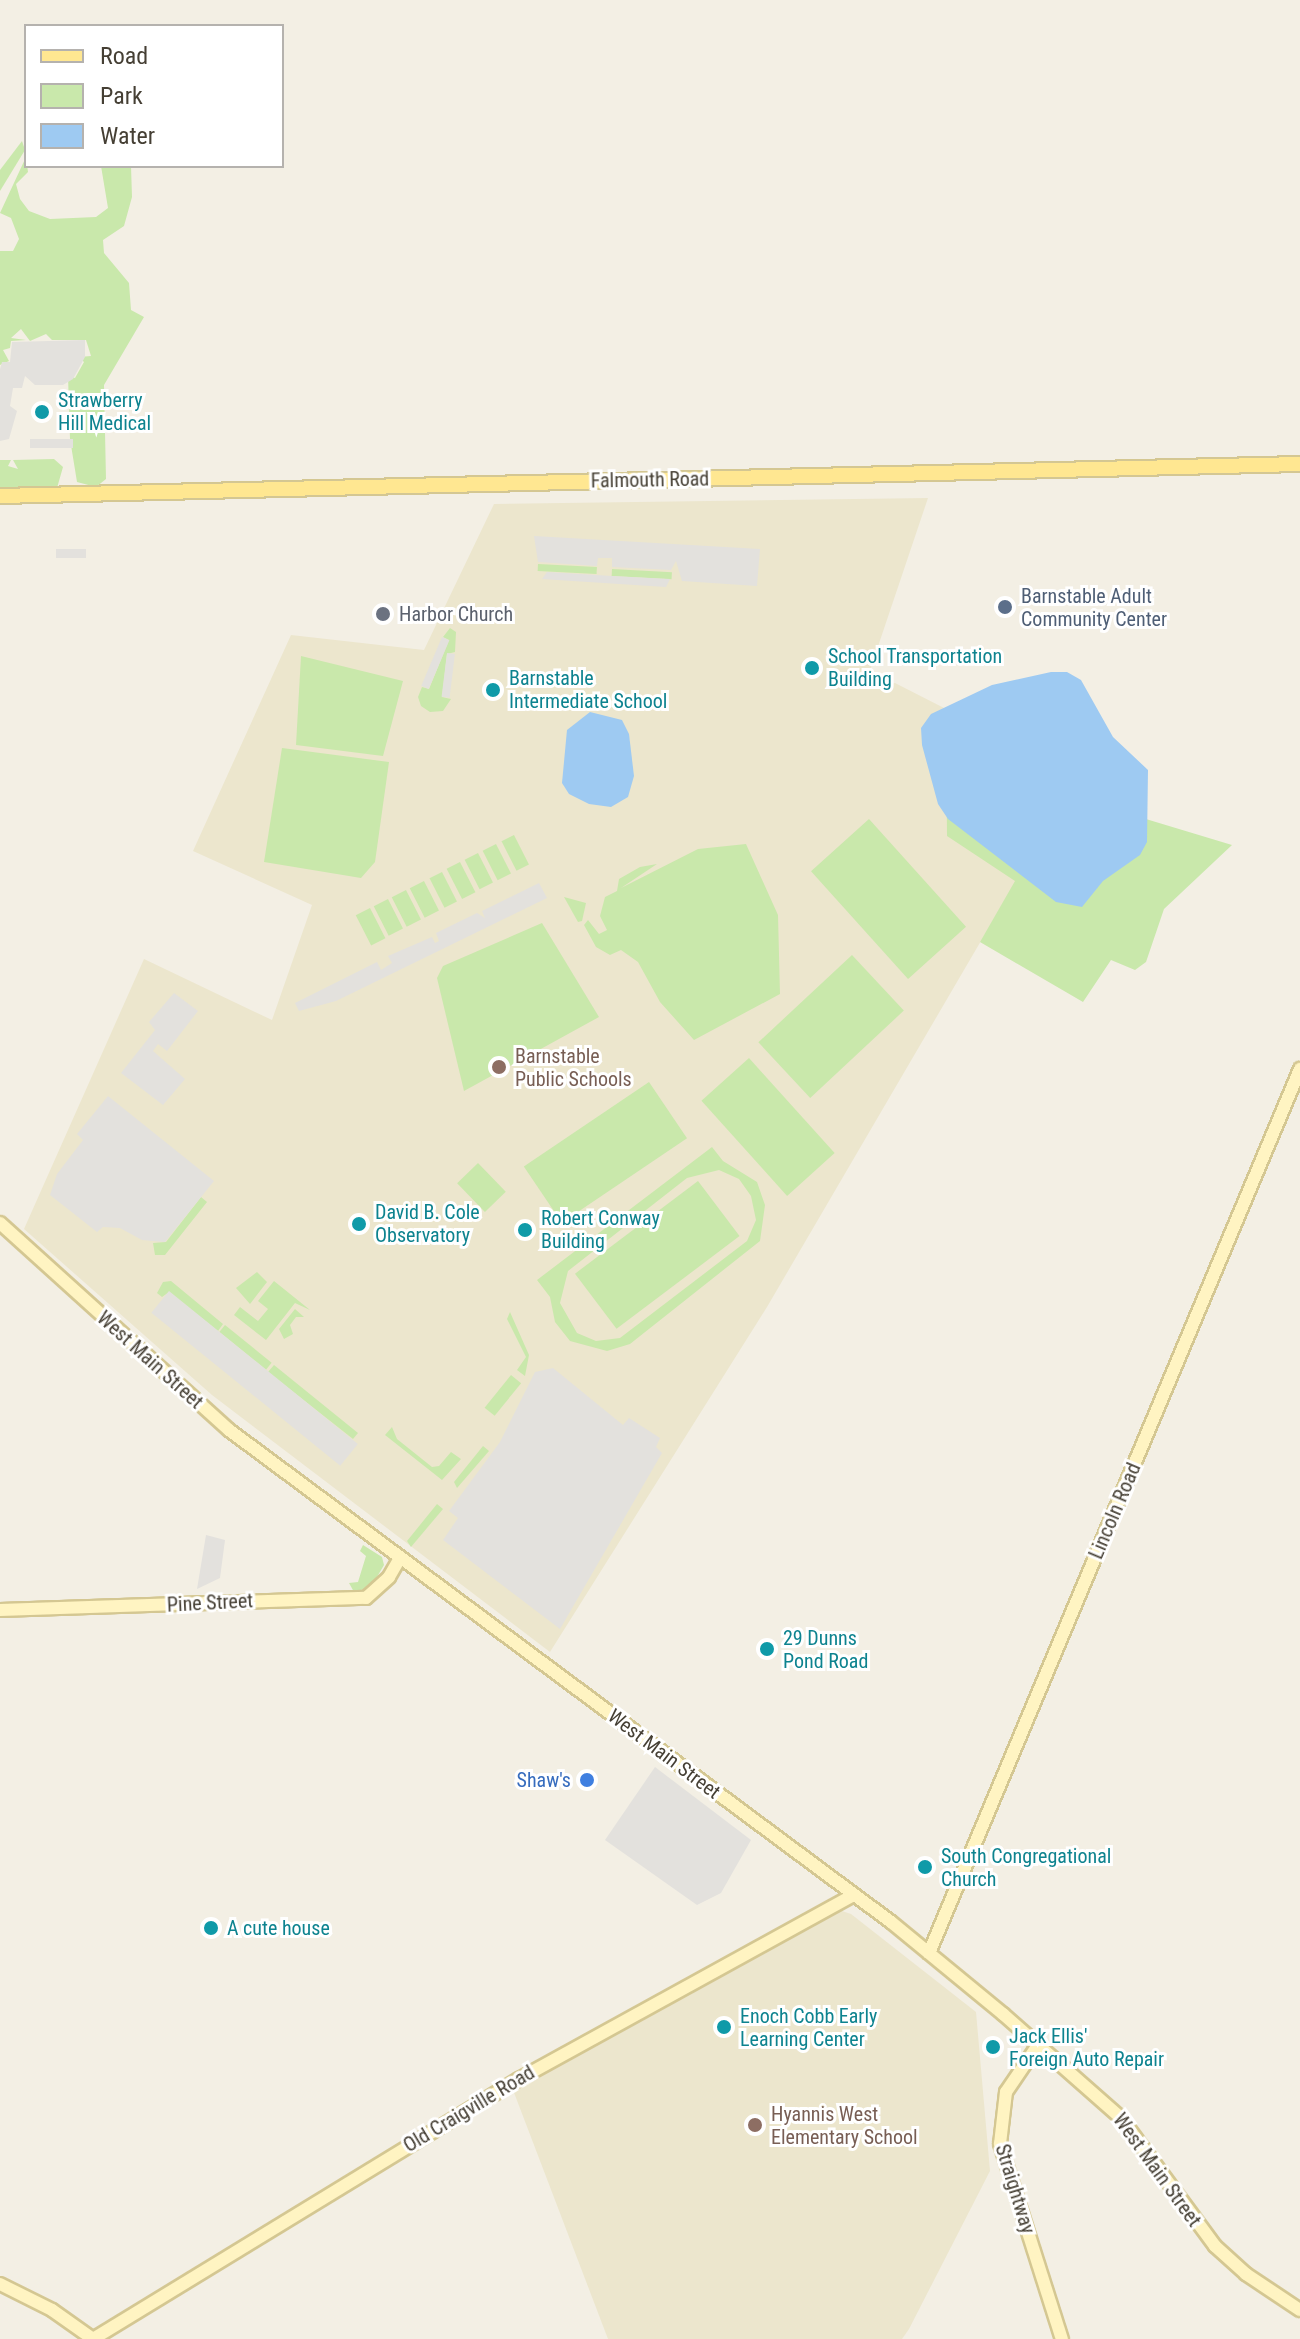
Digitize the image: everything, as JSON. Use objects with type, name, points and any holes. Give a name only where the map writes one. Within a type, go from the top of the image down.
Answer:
[{"type":"main road","name":"Falmouth Road","points":[[0,496],[1300,464]]},
{"type":"street","name":"Lincoln Road","points":[[929,1953],[1300,1069]]},
{"type":"street","name":"West Main Street","points":[[0,1223],[178,1388],[929,1953],[1121,2118],[1215,2246],[1246,2274],[1300,2310]]},
{"type":"street","name":"Pine Street","points":[[0,1610],[366,1598],[389,1577],[400,1558]]},
{"type":"street","name":"Old Craigville Road","points":[[93,2339],[483,2100],[854,1895]]},
{"type":"street","name":"Straightway","points":[[1038,2045],[1006,2092],[1000,2144],[1062,2339]]},
{"type":"street","points":[[0,2284],[52,2310],[93,2339]]},
{"type":"shaded area","points":[[85,340],[85,357],[73,379],[63,385],[35,385],[25,376],[22,388],[13,388],[10,406],[17,411],[9,439],[0,441],[0,369],[2,362],[10,362],[12,342]]},
{"type":"shaded area","points":[[30,439],[73,439],[73,448],[30,448]]},
{"type":"shaded area","name":"Barnstable Public Schools","points":[[928,498],[864,688],[895,683],[946,709],[1016,881],[767,1307],[550,1652],[212,1395],[24,1229],[144,959],[272,1020],[312,905],[193,851],[291,635],[424,650],[494,504]]},
{"type":"shaded area","points":[[534,536],[760,549],[757,586],[682,581],[676,561],[671,570],[612,567],[612,558],[598,558],[597,566],[538,562]]},
{"type":"shaded area","points":[[56,549],[86,549],[86,558],[56,558]]},
{"type":"shaded area","points":[[547,572],[670,579],[666,587],[542,579]]},
{"type":"shaded area","points":[[442,637],[449,640],[429,689],[421,686]]},
{"type":"shaded area","points":[[447,653],[455,654],[450,698],[442,697]]},
{"type":"shaded area","points":[[539,883],[547,898],[336,1001],[299,1011],[295,1003],[377,962],[381,970],[392,963],[388,956],[432,937],[435,943],[439,941],[436,933],[477,913],[485,918],[482,911]]},
{"type":"shaded area","points":[[174,993],[198,1011],[167,1051],[158,1044],[153,1051],[185,1079],[163,1105],[121,1073],[155,1030],[149,1022]]},
{"type":"shaded area","points":[[108,1096],[214,1181],[165,1242],[142,1240],[120,1228],[103,1227],[97,1232],[50,1195],[57,1174],[83,1140],[77,1134]]},
{"type":"shaded area","points":[[169,1291],[358,1444],[340,1466],[151,1313]]},
{"type":"shaded area","points":[[553,1368],[623,1425],[629,1418],[660,1438],[656,1447],[662,1453],[560,1629],[443,1540],[458,1518],[449,1511],[500,1442],[535,1372]]},
{"type":"shaded area","points":[[206,1535],[225,1540],[220,1578],[197,1589]]},
{"type":"shaded area","points":[[655,1767],[751,1840],[721,1893],[697,1905],[605,1840]]},
{"type":"shaded area","name":"Hyannis West Elementary School","points":[[839,1910],[851,1914],[976,2012],[990,2171],[909,2329],[902,2339],[608,2339],[513,2090]]},
{"type":"green space","points":[[22,141],[24,152],[0,191],[0,170]]},
{"type":"green space","points":[[24,161],[28,172],[16,184],[20,199],[29,211],[50,219],[96,217],[108,208],[101,168],[131,168],[132,197],[124,226],[103,240],[104,253],[129,283],[131,310],[144,317],[104,385],[106,479],[96,487],[77,482],[70,439],[68,376],[75,378],[84,362],[79,357],[91,356],[86,340],[52,340],[46,334],[30,341],[21,329],[11,338],[26,340],[11,341],[10,348],[3,350],[9,361],[0,365],[0,251],[13,251],[19,239],[11,218],[0,213]]},
{"type":"green space","points":[[54,459],[63,467],[57,488],[0,489],[0,460],[11,460],[8,466],[18,469],[13,460]]},
{"type":"green space","points":[[538,564],[597,567],[597,574],[538,571]]},
{"type":"green space","points":[[612,569],[672,572],[672,579],[612,576]]},
{"type":"green space","points":[[450,628],[456,632],[455,652],[447,654],[442,697],[451,699],[443,711],[430,712],[421,706],[418,697],[422,687],[429,689],[449,640],[443,637]]},
{"type":"green space","points":[[301,656],[403,681],[383,756],[296,745]]},
{"type":"green space","points":[[946,709],[1126,813],[1232,845],[1164,909],[1146,962],[1135,970],[1111,960],[1083,1002],[980,942],[1015,881],[947,836]]},
{"type":"green space","points":[[282,748],[389,762],[375,862],[361,878],[264,862]]},
{"type":"green space","points":[[869,819],[966,927],[908,979],[811,871]]},
{"type":"green space","points":[[514,835],[529,864],[517,871],[502,841]]},
{"type":"green space","points":[[496,844],[511,873],[498,880],[483,851]]},
{"type":"green space","points":[[746,844],[778,915],[780,994],[694,1040],[660,1002],[638,962],[621,950],[610,955],[596,947],[584,925],[588,920],[599,934],[607,930],[600,916],[605,897],[617,891],[619,879],[640,867],[657,864],[621,888],[698,849]]},
{"type":"green space","points":[[478,853],[493,882],[480,889],[465,860]]},
{"type":"green space","points":[[460,862],[475,892],[462,899],[447,869]]},
{"type":"green space","points":[[442,872],[457,901],[445,908],[430,878]]},
{"type":"green space","points":[[424,881],[439,910],[425,918],[410,888]]},
{"type":"green space","points":[[406,890],[421,919],[407,927],[392,897]]},
{"type":"green space","points":[[564,897],[586,903],[582,921],[578,922]]},
{"type":"green space","points":[[388,899],[403,928],[389,936],[374,906]]},
{"type":"green space","points":[[370,908],[385,938],[371,946],[356,915]]},
{"type":"green space","points":[[542,923],[599,1017],[464,1091],[437,978],[443,966]]},
{"type":"green space","points":[[852,955],[904,1011],[810,1098],[758,1042]]},
{"type":"green space","points":[[749,1058],[835,1153],[787,1196],[701,1101]]},
{"type":"green space","points":[[649,1082],[687,1138],[562,1223],[524,1166]]},
{"type":"green space","points":[[712,1147],[723,1161],[757,1182],[765,1205],[760,1241],[630,1344],[607,1351],[570,1341],[555,1322],[550,1297],[537,1280]],"holes":[[[719,1170],[739,1179],[751,1196],[756,1220],[747,1241],[620,1338],[596,1341],[577,1333],[560,1303],[568,1271],[687,1178]]]},
{"type":"green space","points":[[478,1163],[506,1192],[485,1212],[457,1183]]},
{"type":"green space","points":[[698,1181],[740,1236],[617,1329],[575,1274]]},
{"type":"green space","points":[[201,1197],[207,1202],[165,1255],[155,1255],[153,1243],[166,1242]]},
{"type":"green space","points":[[257,1272],[267,1282],[250,1304],[236,1288]]},
{"type":"green space","points":[[171,1281],[223,1324],[218,1331],[169,1292],[162,1297],[157,1293],[163,1282]]},
{"type":"green space","points":[[274,1281],[310,1310],[295,1303],[266,1340],[234,1315],[240,1307],[258,1321],[268,1309],[258,1301]]},
{"type":"green space","points":[[295,1309],[304,1317],[296,1317],[290,1325],[293,1334],[284,1339],[279,1329]]},
{"type":"green space","points":[[510,1312],[529,1355],[525,1376],[517,1370],[526,1357],[507,1319]]},
{"type":"green space","points":[[225,1325],[272,1363],[266,1370],[219,1332]]},
{"type":"green space","points":[[274,1365],[358,1433],[353,1439],[268,1372]]},
{"type":"green space","points":[[511,1375],[521,1383],[495,1416],[485,1408]]},
{"type":"green space","points":[[392,1427],[397,1439],[432,1467],[439,1466],[451,1452],[461,1459],[442,1480],[385,1435]]},
{"type":"green space","points":[[483,1446],[489,1451],[457,1488],[454,1482]]},
{"type":"green space","points":[[437,1504],[443,1509],[411,1547],[407,1541]]},
{"type":"green space","points":[[363,1545],[382,1557],[384,1565],[371,1587],[354,1592],[349,1583],[358,1582],[366,1556],[360,1551]]},
{"type":"water","points":[[1051,672],[1067,672],[1081,680],[1113,737],[1148,770],[1147,842],[1140,855],[1103,881],[1082,907],[1056,902],[948,819],[938,804],[922,745],[921,728],[931,714],[992,685]]},
{"type":"water","points":[[590,712],[622,720],[629,734],[634,776],[628,797],[611,807],[589,804],[569,794],[562,783],[567,730]]},
{"type":"place","name":"Strawberry Hill Medical","points":[[42,412]]},
{"type":"place","name":"Barnstable Adult Community Center","points":[[1005,607]]},
{"type":"place","name":"Harbor Church","points":[[383,614]]},
{"type":"place","name":"School Transportation Building","points":[[812,668]]},
{"type":"place","name":"Barnstable Intermediate School","points":[[493,690]]},
{"type":"place","name":"Barnstable Public Schools","points":[[499,1067]]},
{"type":"place","name":"David B. Cole Observatory","points":[[359,1224]]},
{"type":"place","name":"Robert Conway Building","points":[[525,1230]]},
{"type":"place","name":"29 Dunns Pond Road","points":[[767,1649]]},
{"type":"place","name":"Shaw's","points":[[587,1780]]},
{"type":"place","name":"South Congregational Church","points":[[925,1867]]},
{"type":"place","name":"A cute house","points":[[211,1928]]},
{"type":"place","name":"Enoch Cobb Early Learning Center","points":[[724,2027]]},
{"type":"place","name":"Jack Ellis' Foreign Auto Repair","points":[[993,2047]]},
{"type":"place","name":"Hyannis West Elementary School","points":[[755,2125]]}]
